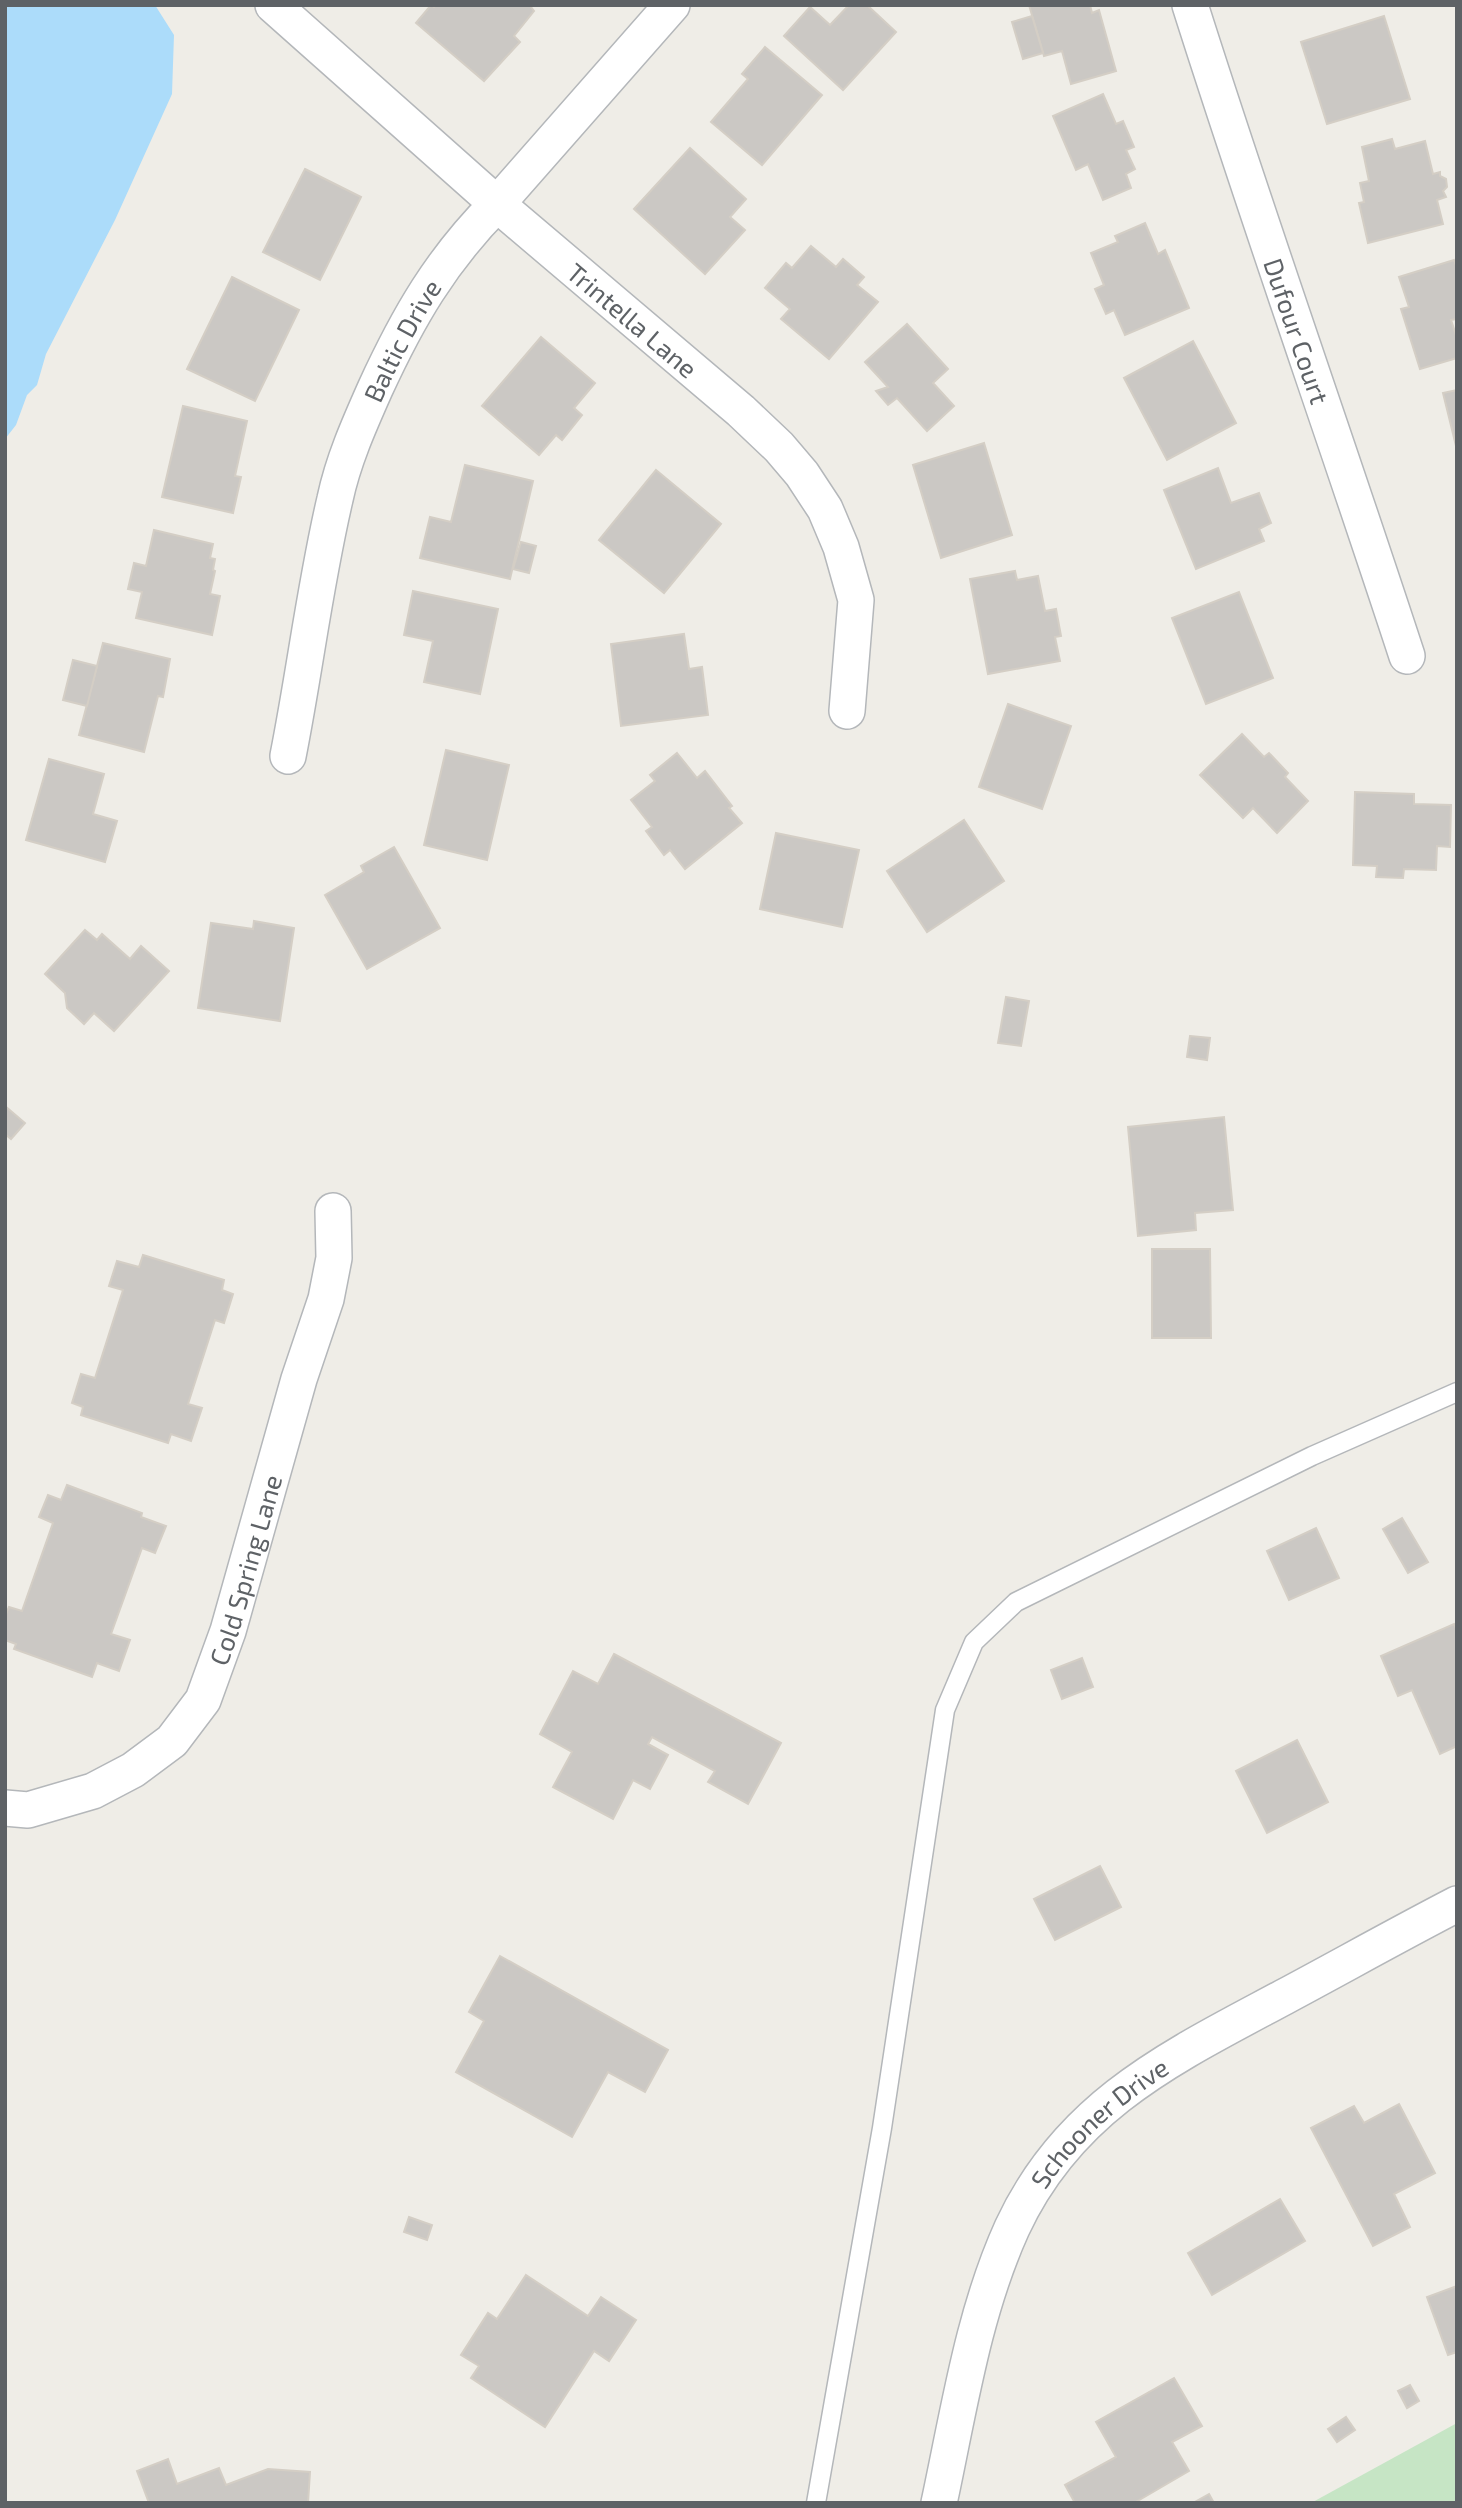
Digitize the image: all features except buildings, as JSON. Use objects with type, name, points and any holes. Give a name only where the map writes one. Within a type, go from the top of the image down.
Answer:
[{"type":"street","name":"Trintella Lane","points":[[273,5],[497,204],[741,411],[779,447],[802,474],[825,509],[841,547],[856,600],[847,711]]},
{"type":"street","name":"Baltic Drive","points":[[288,756],[335,496],[354,436],[401,332],[424,293],[474,226],[497,204],[672,5]]},
{"type":"street","name":"Dufour Court","points":[[1190,5],[1226,120],[1407,656]]},
{"type":"street","name":"Cold Spring Lane","points":[[5,1808],[28,1810],[93,1791],[133,1770],[172,1741],[203,1700],[228,1631],[299,1379],[326,1299],[334,1258],[333,1211]]},
{"type":"street","name":"Schooner Drive","points":[[939,2503],[973,2340],[984,2301],[1012,2228],[1046,2170],[1090,2118],[1169,2059],[1457,1905]]},
{"type":"lane","points":[[816,2503],[882,2128],[945,1710],[974,1642],[1016,1602],[1311,1457],[1457,1392]]},
{"type":"green space","points":[[1457,2423],[1457,2503],[1311,2503]]},
{"type":"water","points":[[5,5],[155,5],[174,35],[172,94],[115,220],[46,354],[37,385],[27,395],[16,425],[5,439]]}]
